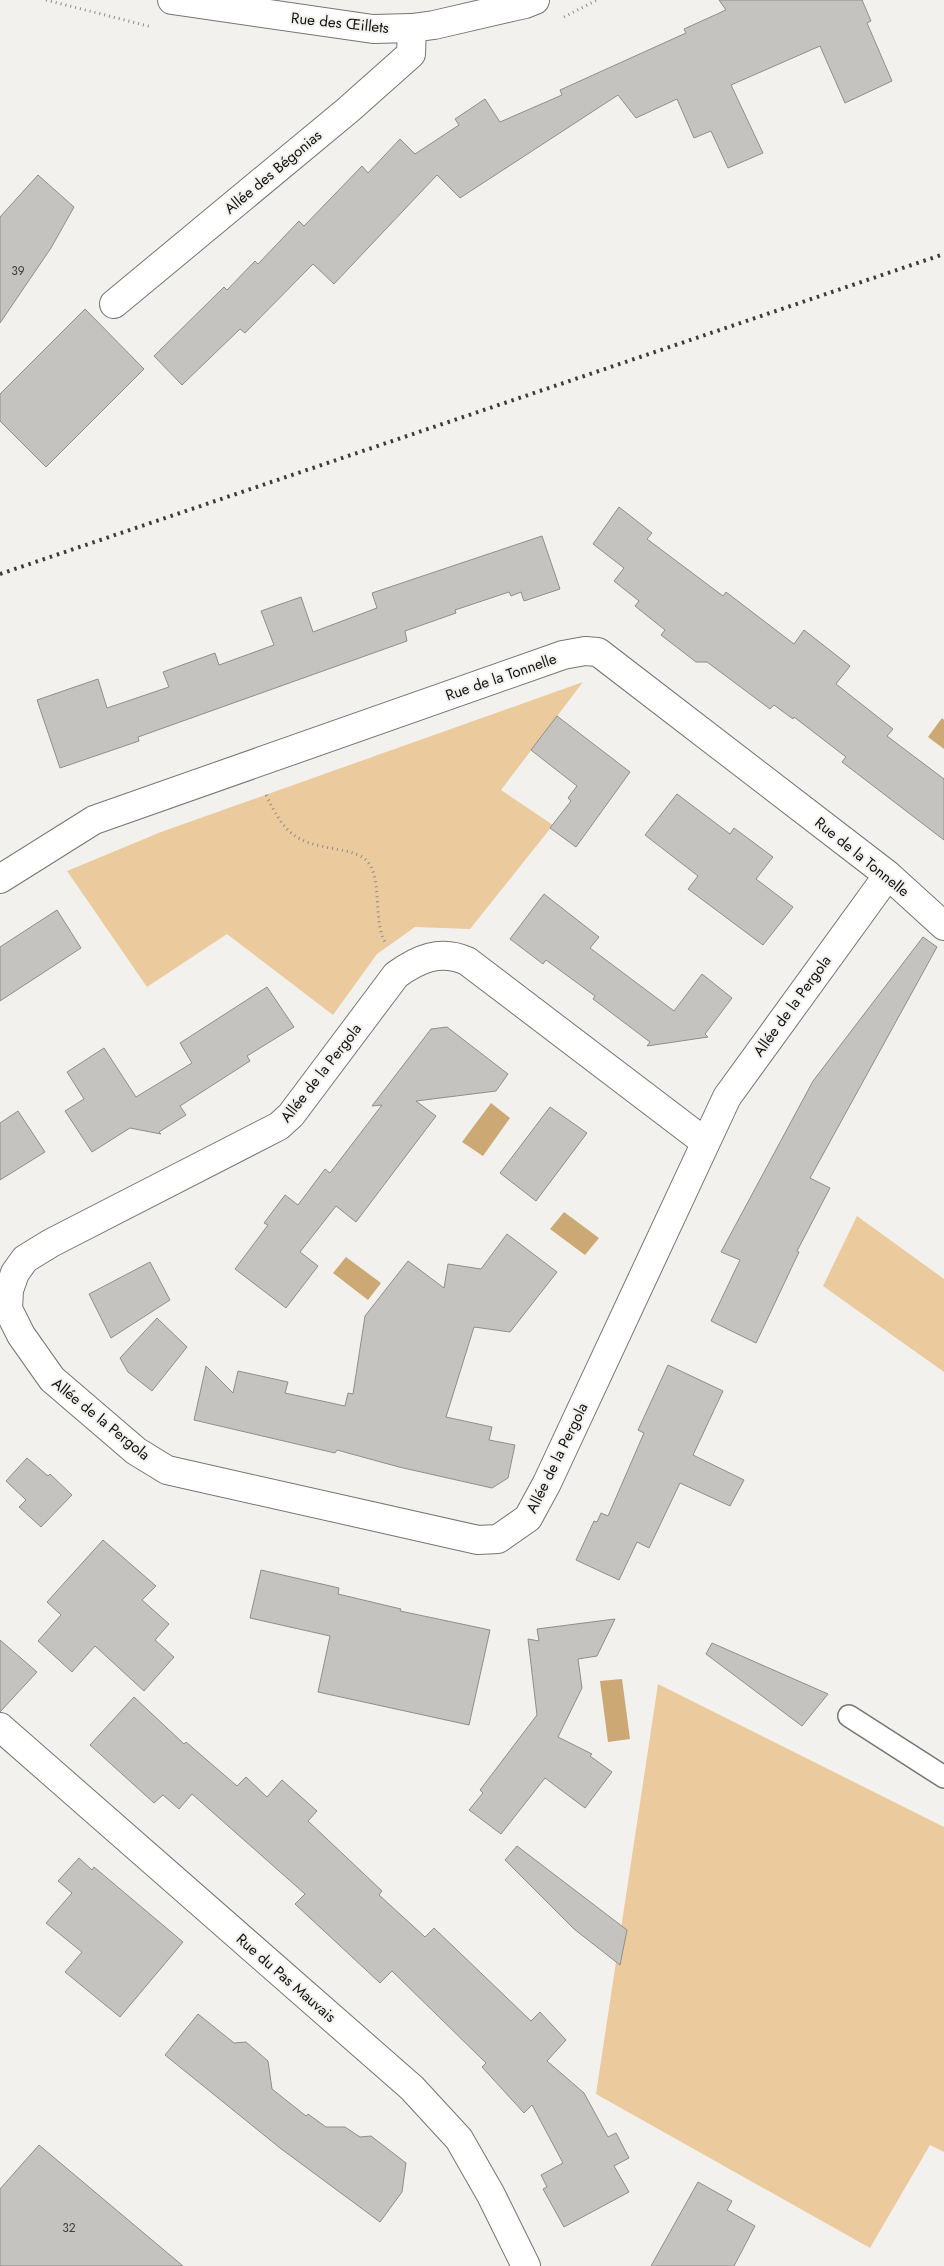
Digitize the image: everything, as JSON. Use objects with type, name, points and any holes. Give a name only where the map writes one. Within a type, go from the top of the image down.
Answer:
[{"type":"street","name":"Rue des Œillets","points":[[172,0],[373,29],[412,28],[452,22],[535,0]]},
{"type":"street","name":"Allée des Bégonias","points":[[114,304],[348,110],[411,54],[412,28]]},
{"type":"street","name":"Rue de la Tonnelle","points":[[0,879],[94,820],[563,655],[585,651],[598,652],[888,875],[944,926]]},
{"type":"street","name":"Allée de la Pergola","points":[[704,1142],[466,961],[445,954],[431,956],[412,963],[396,975],[291,1115],[278,1126],[51,1242],[25,1260],[15,1273],[9,1290],[8,1309],[21,1335],[52,1379],[136,1451],[167,1470],[478,1540],[498,1539],[528,1518],[547,1483],[652,1261],[704,1142],[727,1097],[888,875]]},
{"type":"street","name":"Rue du Pas Mauvais","points":[[0,1727],[412,2088],[459,2139],[491,2195],[526,2266]]},
{"type":"lane","points":[[849,1716],[944,1777]]},
{"type":"path","points":[[266,793],[278,818],[291,834],[304,842],[354,853],[364,859],[371,867],[375,880],[381,934],[386,944]]},
{"type":"shaded area","points":[[583,682],[501,790],[553,825],[470,929],[415,927],[377,954],[333,1015],[227,934],[147,987],[67,871],[161,832]]},
{"type":"shaded area","points":[[942,718],[944,720],[944,749],[928,737]]},
{"type":"shaded area","points":[[491,1103],[510,1118],[483,1156],[462,1142]]},
{"type":"shaded area","points":[[564,1212],[599,1238],[585,1255],[550,1229]]},
{"type":"shaded area","points":[[857,1216],[944,1279],[944,1372],[823,1286]]},
{"type":"shaded area","points":[[346,1257],[381,1283],[368,1300],[333,1273]]},
{"type":"shaded area","points":[[622,1679],[630,1739],[608,1742],[600,1681]]},
{"type":"shaded area","points":[[658,1684],[944,1827],[944,2152],[930,2145],[870,2248],[596,2094]]},
{"type":"building","points":[[719,0],[862,0],[871,21],[867,23],[892,81],[845,103],[820,46],[731,85],[763,153],[728,168],[711,131],[694,138],[677,99],[636,118],[618,95],[460,198],[437,175],[334,284],[313,264],[245,333],[240,329],[182,385],[154,356],[224,287],[227,290],[255,261],[258,264],[299,221],[304,226],[362,166],[368,173],[400,139],[415,154],[459,125],[455,119],[485,99],[500,122],[562,95],[560,90],[686,33],[684,29],[726,10]]},
{"type":"building","points":[[38,175],[74,207],[51,248],[0,323],[0,217]]},
{"type":"building","points":[[85,309],[144,369],[46,467],[0,421],[0,394]]},
{"type":"building","points":[[619,507],[652,533],[647,539],[723,596],[726,592],[794,644],[804,630],[850,666],[836,684],[893,729],[887,736],[944,779],[944,840],[842,762],[846,757],[794,717],[793,719],[774,705],[770,709],[707,662],[696,662],[661,635],[665,630],[635,606],[639,601],[614,581],[624,568],[593,544]]},
{"type":"building","points":[[542,536],[560,589],[524,601],[521,592],[511,596],[509,592],[455,610],[456,613],[405,631],[407,641],[138,737],[139,741],[60,768],[37,700],[98,679],[107,708],[169,687],[163,672],[215,653],[219,665],[274,645],[261,611],[301,597],[313,632],[377,608],[372,593]]},
{"type":"building","points":[[557,716],[630,772],[576,847],[550,828],[571,801],[568,798],[577,786],[531,750]]},
{"type":"building","points":[[677,794],[730,834],[734,828],[773,857],[756,879],[793,907],[763,945],[688,889],[698,876],[645,835]]},
{"type":"building","points":[[544,894],[599,937],[590,948],[674,1011],[702,974],[732,998],[705,1034],[708,1037],[647,1046],[650,1042],[593,999],[595,996],[546,960],[543,964],[510,939]]},
{"type":"building","points":[[57,910],[81,948],[0,1001],[0,947]]},
{"type":"building","points":[[923,937],[937,947],[810,1178],[830,1188],[797,1251],[799,1252],[756,1343],[711,1321],[740,1260],[721,1252],[813,1081]]},
{"type":"building","points":[[267,987],[294,1027],[247,1056],[250,1061],[180,1106],[186,1115],[159,1132],[161,1134],[130,1128],[92,1152],[65,1111],[84,1099],[67,1072],[104,1048],[136,1097],[192,1063],[180,1043]]},
{"type":"building","points":[[447,1027],[508,1074],[496,1091],[416,1101],[436,1116],[356,1222],[336,1206],[300,1252],[318,1266],[286,1308],[235,1269],[268,1225],[264,1223],[285,1195],[298,1205],[325,1169],[330,1173],[382,1105],[372,1106],[431,1029]]},
{"type":"building","points":[[550,1107],[587,1133],[536,1201],[500,1173]]},
{"type":"building","points":[[18,1111],[45,1152],[0,1180],[0,1123]]},
{"type":"building","points":[[507,1234],[557,1272],[510,1332],[474,1327],[446,1417],[492,1427],[489,1440],[515,1445],[508,1478],[492,1488],[399,1467],[337,1450],[335,1453],[194,1420],[206,1366],[233,1393],[238,1371],[288,1382],[285,1393],[345,1406],[348,1393],[353,1394],[365,1316],[408,1261],[444,1288],[448,1264],[481,1269]]},
{"type":"building","points":[[150,1262],[170,1300],[111,1338],[89,1294]]},
{"type":"building","points":[[157,1318],[187,1347],[152,1391],[128,1372],[120,1358]]},
{"type":"building","points":[[668,1365],[723,1391],[693,1455],[744,1480],[730,1506],[680,1483],[649,1548],[637,1542],[619,1580],[576,1560],[594,1521],[597,1522],[601,1513],[608,1516],[644,1433],[638,1430]]},
{"type":"building","points":[[27,1458],[48,1476],[50,1474],[72,1495],[41,1527],[19,1507],[26,1500],[6,1481]]},
{"type":"building","points":[[103,1540],[156,1586],[142,1600],[169,1624],[155,1640],[174,1657],[144,1691],[95,1646],[72,1672],[38,1641],[61,1615],[47,1602]]},
{"type":"building","points":[[261,1570],[339,1588],[338,1594],[401,1609],[400,1611],[490,1630],[469,1725],[318,1692],[330,1636],[250,1618]]},
{"type":"building","points":[[615,1619],[597,1656],[578,1659],[582,1688],[558,1737],[592,1754],[590,1756],[612,1772],[585,1808],[545,1778],[501,1834],[469,1810],[483,1793],[480,1790],[537,1715],[528,1639],[539,1641],[537,1629]]},
{"type":"building","points":[[0,1640],[37,1672],[0,1712]]},
{"type":"building","points":[[712,1643],[828,1694],[802,1726],[706,1654]]},
{"type":"building","points":[[134,1697],[184,1744],[186,1742],[237,1786],[246,1777],[267,1797],[282,1780],[317,1811],[308,1821],[382,1891],[379,1895],[425,1937],[434,1928],[531,2021],[540,2012],[566,2040],[547,2061],[584,2093],[608,2137],[616,2133],[629,2158],[614,2166],[629,2192],[564,2227],[543,2189],[547,2187],[541,2175],[563,2163],[532,2105],[524,2113],[482,2067],[486,2063],[392,1971],[380,1983],[295,1904],[305,1894],[192,1794],[179,1809],[163,1795],[154,1803],[90,1745]]},
{"type":"building","points":[[517,1846],[627,1930],[620,1965],[574,1929],[505,1860]]},
{"type":"building","points":[[79,1858],[92,1870],[94,1867],[183,1942],[120,2017],[65,1972],[82,1952],[46,1923],[72,1893],[58,1881]]},
{"type":"building","points":[[198,2014],[234,2043],[246,2042],[268,2061],[272,2089],[306,2116],[308,2114],[326,2127],[345,2127],[360,2137],[371,2136],[406,2163],[402,2192],[380,2222],[280,2148],[165,2055]]},
{"type":"building","points":[[39,2145],[183,2266],[0,2266],[0,2189]]},
{"type":"building","points":[[698,2182],[732,2201],[727,2210],[755,2226],[734,2266],[651,2266]]},
{"type":"railway","points":[[0,574],[944,254]]}]
